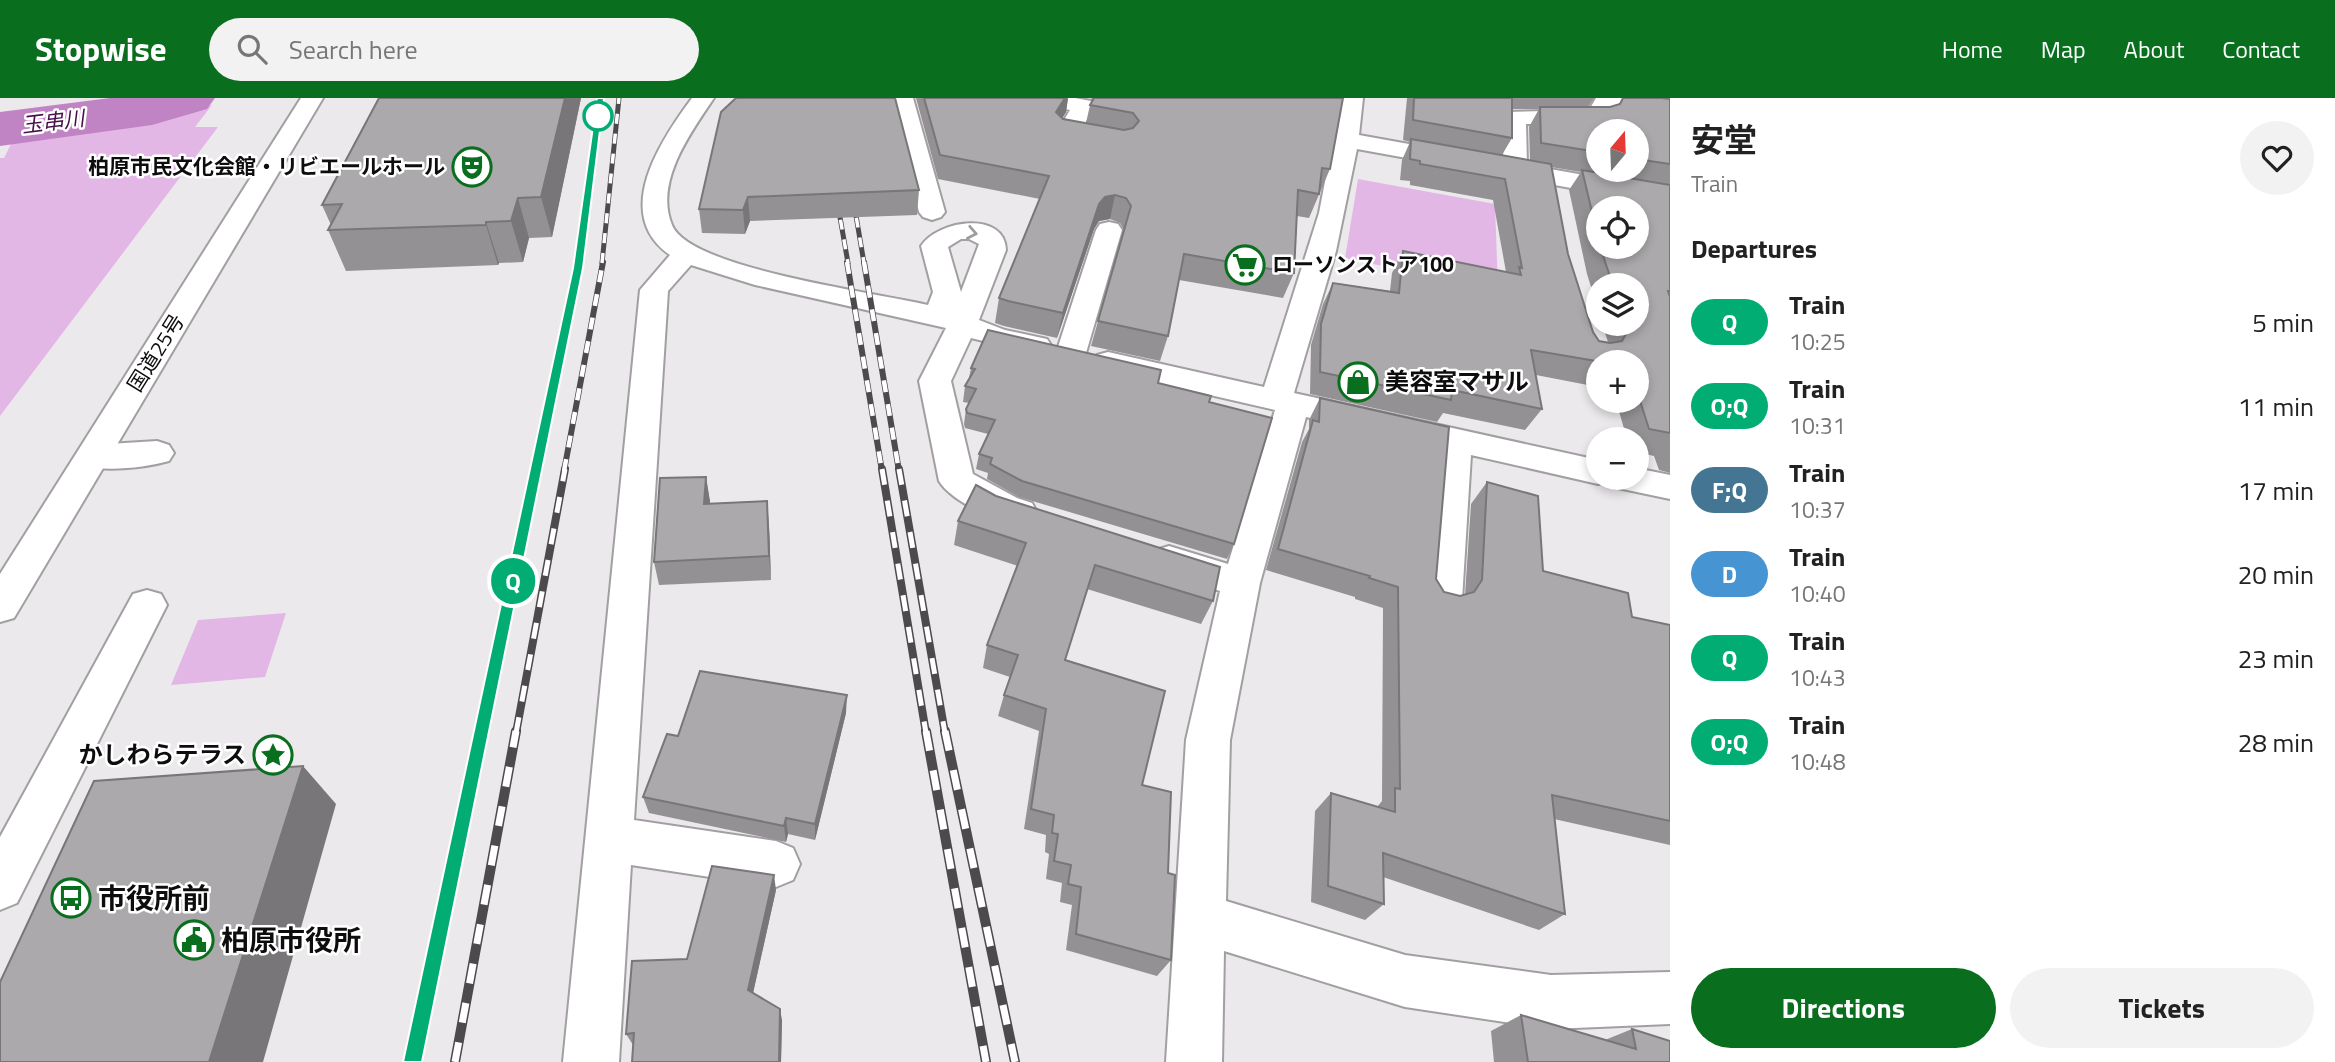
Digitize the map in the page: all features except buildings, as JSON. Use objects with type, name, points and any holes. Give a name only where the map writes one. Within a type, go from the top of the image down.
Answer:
[{"type":"main road","name":"国道25号","points":[[0,607],[312,98]]},
{"type":"main road","points":[[703,98],[678,133],[664,162],[655,202],[657,222],[670,242],[687,253],[732,271],[951,319],[994,336],[1586,469]]},
{"type":"main road","points":[[902,98],[932,212]]},
{"type":"main road","points":[[1039,98],[1083,106],[1067,135],[1119,144]]},
{"type":"main road","points":[[1194,1062],[1208,740],[1241,583],[1348,141],[1352,98]]},
{"type":"main road","points":[[1515,171],[1505,116],[1597,117],[1604,102],[1670,111]]},
{"type":"main road","points":[[1348,141],[1515,171],[1554,190],[1670,198]]},
{"type":"main road","points":[[1071,353],[1109,230]]},
{"type":"main road","points":[[591,1062],[654,290],[687,253]]},
{"type":"main road","points":[[951,319],[935,380],[957,481],[1005,508],[1044,520]]},
{"type":"main road","points":[[1442,600],[1455,440]]},
{"type":"main road","points":[[93,457],[158,453]]},
{"type":"main road","points":[[1649,482],[1670,486]]},
{"type":"main road","points":[[1136,550],[1241,583]]},
{"type":"main road","points":[[0,886],[146,606]]},
{"type":"main road","points":[[609,839],[776,864]]},
{"type":"main road","points":[[1201,919],[1405,981],[1551,1002],[1670,998]]},
{"type":"shaded area","points":[[212,105],[195,127],[218,127],[0,416],[0,158],[4,158],[15,136],[164,118]]},
{"type":"shaded area","points":[[1358,179],[1495,204],[1498,290],[1345,258]]},
{"type":"shaded area","points":[[286,613],[265,677],[171,685],[198,620]]},
{"type":"waterway","name":"玉串川","points":[[0,129],[152,109],[188,98]]},
{"type":"railway","points":[[579,263],[600,98]]},
{"type":"railway","points":[[602,263],[619,98]]},
{"type":"railway","points":[[853,198],[864,263]]},
{"type":"railway","points":[[837,200],[848,263]]},
{"type":"railway","points":[[536,471],[579,262]]},
{"type":"railway","points":[[564,471],[603,262]]},
{"type":"railway","points":[[847,262],[882,471]]},
{"type":"railway","points":[[864,262],[899,471]]},
{"type":"railway","points":[[481,733],[536,469]]},
{"type":"railway","points":[[516,733],[565,469]]},
{"type":"railway","points":[[882,469],[926,733]]},
{"type":"railway","points":[[899,469],[945,733]]},
{"type":"railway","points":[[412,1062],[481,731]]},
{"type":"railway","points":[[455,1062],[516,731]]},
{"type":"railway","points":[[926,731],[986,1062]]},
{"type":"railway","points":[[945,731],[1015,1062]]},
{"type":"train","name":"Q","points":[[412,1062],[578,268],[600,98]]},
{"type":"place","name":"柏原市民文化会館・リビエールホール","points":[[472,167]]},
{"type":"place","name":"ローソンストア100","points":[[1245,265]]},
{"type":"place","name":"美容室マサル","points":[[1358,382]]},
{"type":"place","name":"かしわらテラス","points":[[273,755]]},
{"type":"place","name":"市役所前","points":[[71,898]]},
{"type":"place","name":"柏原市役所","points":[[194,940]]}]
